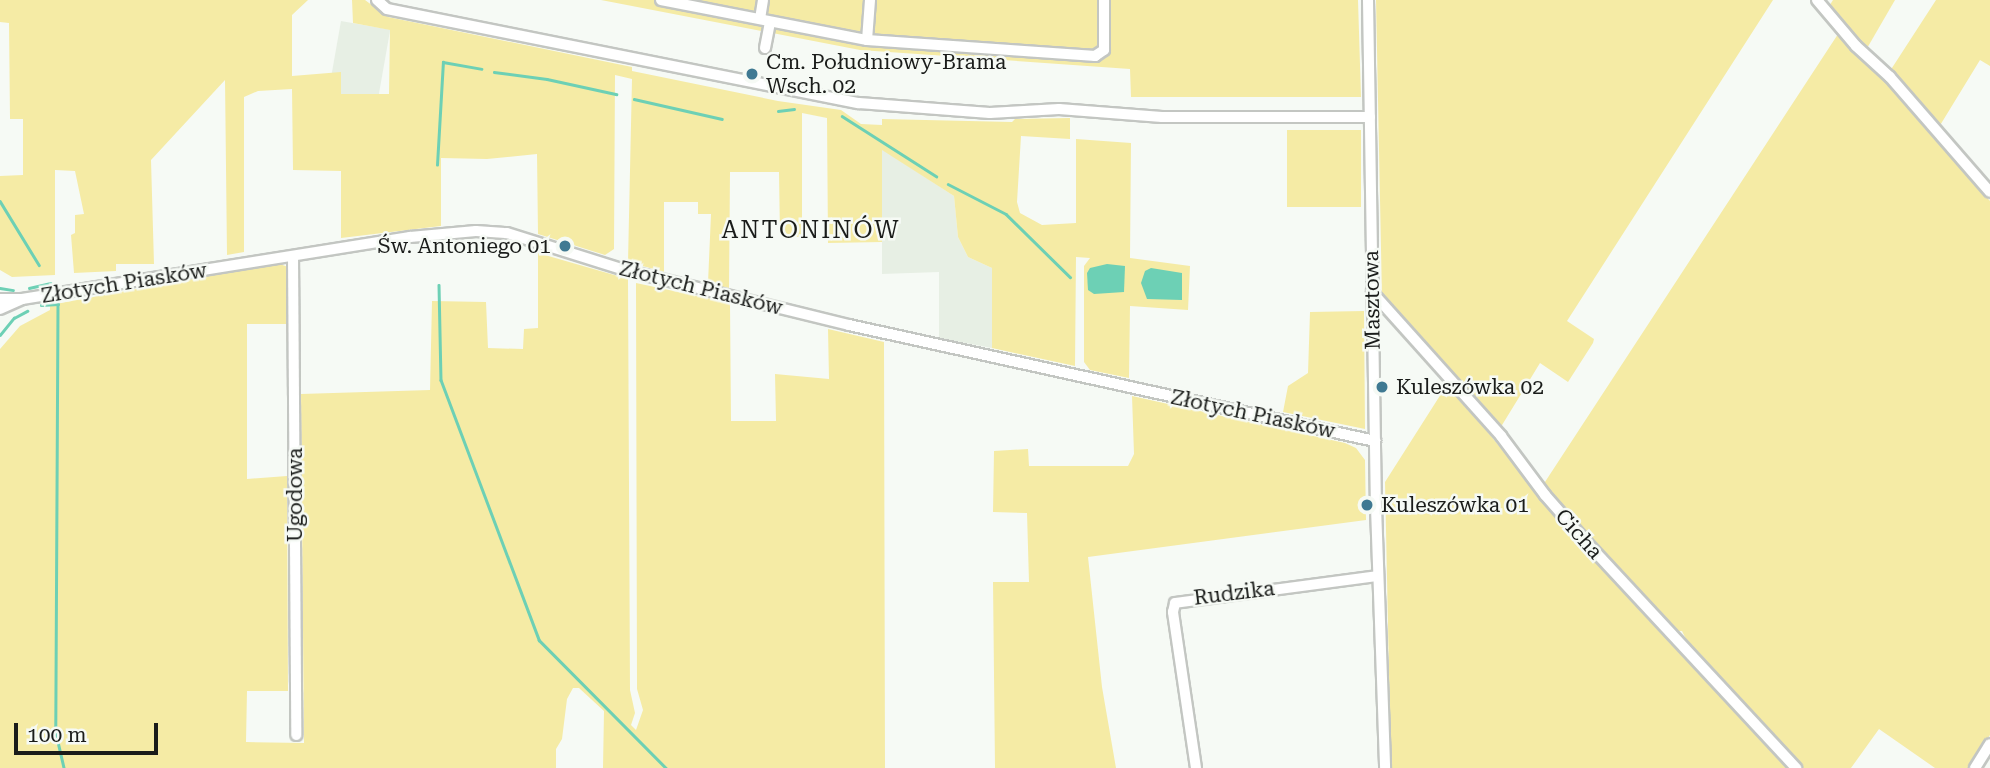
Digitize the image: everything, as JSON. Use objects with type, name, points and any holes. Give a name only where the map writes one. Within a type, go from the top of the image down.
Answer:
[{"type":"street","points":[[377,0],[387,9],[859,103],[990,113],[1059,108],[1162,117],[1370,117]]},
{"type":"street","points":[[661,0],[867,40],[1095,56],[1104,50],[1104,0]]},
{"type":"street","points":[[764,0],[765,48]]},
{"type":"street","points":[[867,40],[870,0]]},
{"type":"street","name":"Masztowa","points":[[1368,0],[1377,576],[1385,768]]},
{"type":"street","points":[[1817,0],[1990,192]]},
{"type":"street","name":"Złotych Piasków","points":[[0,299],[22,299],[410,237],[476,231],[507,233],[621,269],[849,325],[1375,441]]},
{"type":"street","name":"Ugodowa","points":[[293,256],[296,735]]},
{"type":"street","name":"Cicha","points":[[1372,291],[1501,436],[1545,495],[1588,544],[1796,768]]},
{"type":"street","name":"Złotych Piasków","points":[[0,309],[22,299]]},
{"type":"street","name":"Rudzika","points":[[1196,768],[1173,612],[1175,603],[1377,576]]},
{"type":"street","points":[[1975,768],[1990,744]]},
{"type":"shaded area","points":[[0,0],[308,0],[292,15],[292,76],[341,72],[341,94],[389,94],[390,30],[353,23],[352,0],[365,0],[388,17],[632,67],[632,71],[778,101],[841,110],[861,124],[882,125],[882,119],[1012,122],[1015,119],[1070,118],[1070,139],[1021,136],[1017,202],[1020,213],[1042,225],[1076,223],[1076,139],[1131,143],[1130,258],[1190,266],[1188,310],[1130,306],[1129,378],[1090,370],[1084,362],[1084,266],[1090,258],[1076,257],[1075,366],[992,348],[992,268],[968,257],[958,237],[954,196],[882,150],[882,242],[828,243],[827,118],[802,113],[802,237],[780,236],[779,172],[730,172],[729,289],[708,283],[711,214],[698,214],[698,202],[664,202],[664,272],[628,262],[632,79],[615,75],[614,249],[605,255],[538,234],[537,154],[487,159],[441,158],[441,226],[341,238],[341,171],[293,170],[292,89],[258,91],[244,97],[244,252],[227,255],[225,80],[151,160],[154,264],[116,264],[116,271],[74,273],[71,235],[75,233],[75,215],[84,214],[75,171],[55,170],[55,275],[12,277],[0,270],[0,176],[23,175],[23,119],[10,119],[9,23],[0,22]]},
{"type":"shaded area","points":[[601,0],[1358,0],[1361,97],[1131,97],[1130,69],[860,50]]},
{"type":"shaded area","points":[[1376,0],[1773,0],[1567,321],[1594,339],[1593,343],[1568,382],[1540,363],[1499,430],[1382,298]]},
{"type":"shaded area","points":[[1833,0],[1895,0],[1866,50],[1828,8]]},
{"type":"shaded area","points":[[1936,0],[1990,0],[1990,66],[1980,60],[1939,127],[1890,71]]},
{"type":"shaded area","points":[[341,21],[390,30],[378,102],[328,93]]},
{"type":"shaded area","points":[[1840,31],[1990,201],[1990,735],[1968,768],[1935,768],[1879,729],[1851,768],[1800,768],[1689,645],[1682,631],[1675,631],[1543,485]]},
{"type":"shaded area","points":[[1287,130],[1361,130],[1361,207],[1287,207]]},
{"type":"shaded area","points":[[882,149],[954,196],[958,237],[968,257],[992,268],[992,348],[939,338],[939,272],[882,274]]},
{"type":"shaded area","points":[[538,253],[628,279],[630,690],[635,713],[631,725],[636,730],[643,710],[637,689],[636,283],[730,303],[731,421],[776,421],[775,374],[829,379],[828,329],[884,342],[885,768],[603,768],[604,711],[579,688],[573,688],[567,699],[562,739],[556,749],[556,768],[0,768],[0,349],[20,326],[50,310],[50,305],[277,263],[288,267],[289,324],[247,324],[247,479],[287,476],[288,691],[247,691],[246,742],[304,743],[301,394],[430,390],[432,301],[486,302],[488,348],[523,349],[524,329],[538,328]]},
{"type":"shaded area","points":[[1107,264],[1125,266],[1124,292],[1094,294],[1088,290],[1087,273],[1090,268]]},
{"type":"shaded area","points":[[1151,268],[1182,273],[1182,300],[1147,299],[1141,283],[1145,271]]},
{"type":"shaded area","points":[[1364,311],[1365,429],[1283,412],[1288,386],[1308,373],[1310,312]]},
{"type":"shaded area","points":[[1448,383],[1542,499],[1792,768],[1391,768],[1385,482]]},
{"type":"shaded area","points":[[1132,396],[1345,443],[1356,448],[1365,460],[1366,520],[1088,557],[1102,687],[1116,768],[995,768],[993,582],[1029,582],[1027,513],[993,512],[994,451],[1028,449],[1029,466],[1128,466],[1134,454]]},
{"type":"waterway","points":[[437,165],[443,62],[481,69]]},
{"type":"waterway","points":[[494,72],[547,79],[616,94]]},
{"type":"waterway","points":[[634,99],[722,119]]},
{"type":"waterway","points":[[778,111],[794,109]]},
{"type":"waterway","points":[[842,116],[936,176]]},
{"type":"waterway","points":[[948,184],[1006,214],[1070,277]]},
{"type":"waterway","points":[[0,201],[39,265]]},
{"type":"waterway","points":[[29,288],[50,283]]},
{"type":"waterway","points":[[439,285],[441,380],[539,640],[666,768]]},
{"type":"waterway","points":[[0,288],[13,290]]},
{"type":"waterway","points":[[41,305],[58,304],[56,733],[64,768]]},
{"type":"waterway","points":[[0,335],[14,318],[27,311]]},
{"type":"place","name":"Cm. Południowy-Brama Wsch. 02","points":[[752,74]]},
{"type":"place","name":"Św. Antoniego 01","points":[[565,246]]},
{"type":"place","name":"Kuleszówka 02","points":[[1382,387]]},
{"type":"place","name":"Kuleszówka 01","points":[[1367,505]]},
{"type":"district","name":"ANTONINÓW","points":[[811,231]]}]
